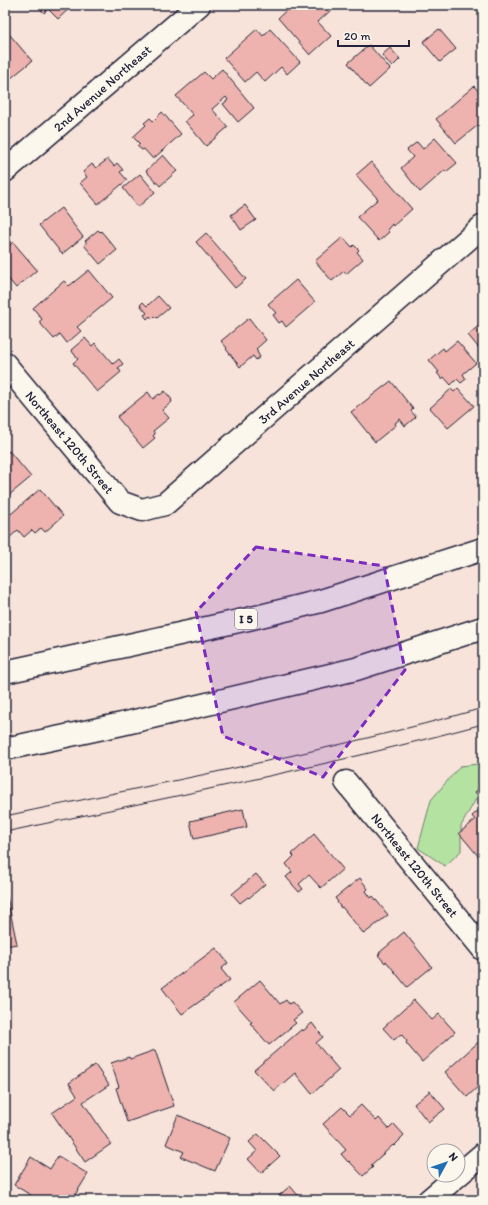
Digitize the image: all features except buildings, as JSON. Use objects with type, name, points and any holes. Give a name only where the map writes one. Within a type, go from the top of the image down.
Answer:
[{"type":"main road","name":"2nd Avenue Northeast","points":[[5,171],[199,5]]},
{"type":"main road","name":"3rd Avenue Northeast","points":[[120,502],[142,510],[165,504],[483,226]]},
{"type":"main road","name":"Northeast 120th Street","points":[[5,364],[120,502]]},
{"type":"main road","name":"I 5","points":[[5,672],[240,621],[321,601],[483,549]]},
{"type":"main road","points":[[5,749],[122,724],[356,668],[483,628]]},
{"type":"main road","name":"Northeast 120th Street","points":[[346,782],[483,949]]},
{"type":"main road","points":[[429,1200],[483,1154]]},
{"type":"highlighted area","points":[[256,547],[384,566],[405,670],[323,777],[223,736],[196,612]]},
{"type":"green space","points":[[478,764],[483,774],[483,786],[461,826],[461,851],[445,866],[418,848],[431,800],[460,766]]},
{"type":"tram line","points":[[5,816],[305,753],[483,708]]},
{"type":"tram line","points":[[5,832],[305,768],[424,740],[483,724]]}]
